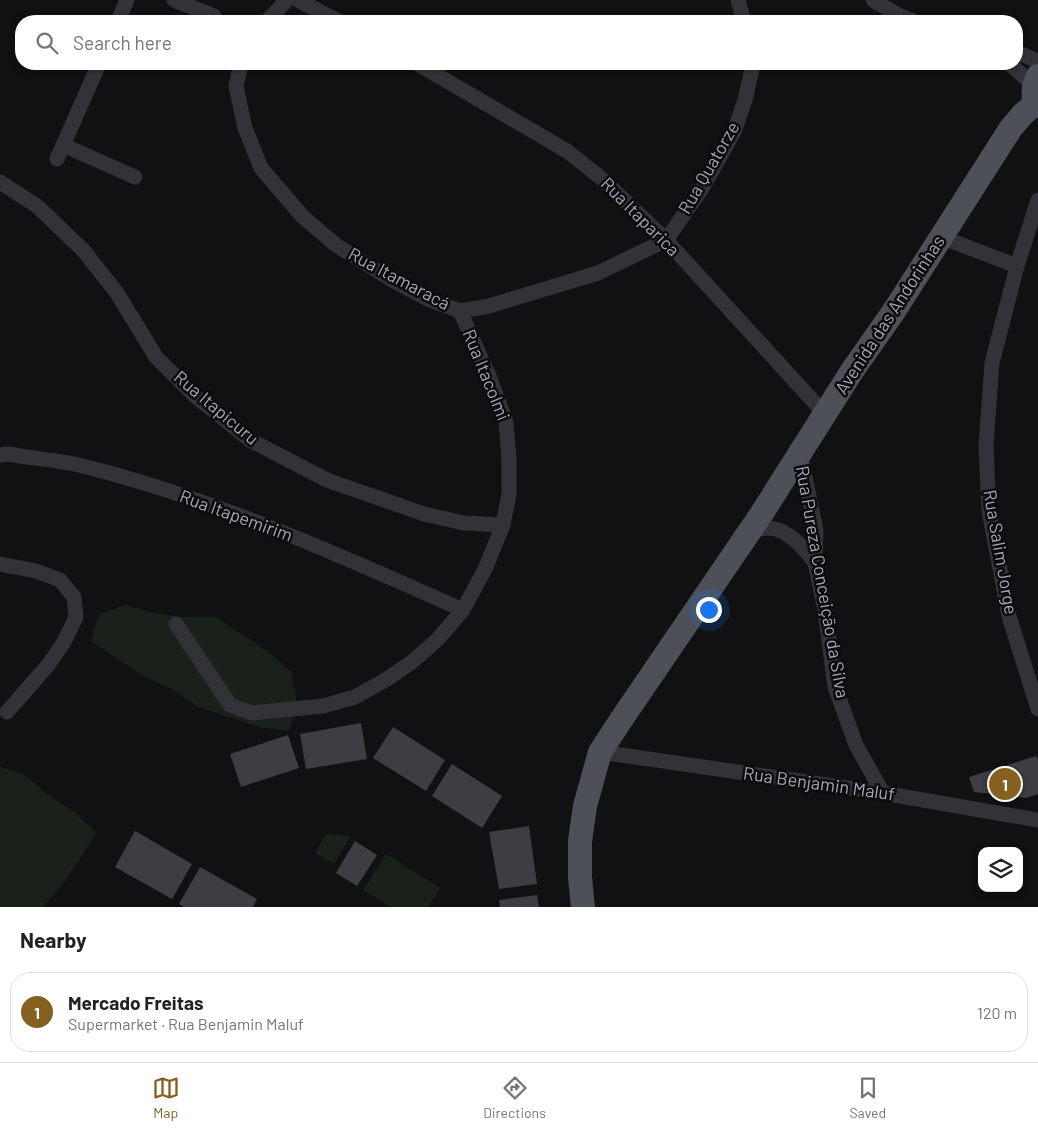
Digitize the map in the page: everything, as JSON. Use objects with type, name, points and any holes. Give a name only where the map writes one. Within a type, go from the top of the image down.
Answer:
[{"type":"main road","name":"Avenida das Andorinhas","points":[[584,907],[580,878],[580,841],[585,806],[600,752],[750,531],[852,371],[900,303],[1011,128],[1023,114],[1036,92]]},
{"type":"street","points":[[121,15],[127,0]]},
{"type":"street","points":[[174,0],[212,15]]},
{"type":"street","points":[[273,15],[287,0]]},
{"type":"street","points":[[298,0],[327,15]]},
{"type":"street","points":[[738,0],[742,15]]},
{"type":"street","points":[[873,0],[898,15]]},
{"type":"street","points":[[1023,55],[1038,61]]},
{"type":"street","points":[[96,70],[60,152],[135,177]]},
{"type":"street","name":"Rua Itamaracá","points":[[240,70],[236,86],[245,128],[261,168],[303,217],[336,245],[392,280],[430,300],[460,311],[489,306],[598,274],[666,240]]},
{"type":"street","name":"Rua Itaparica","points":[[429,70],[567,151],[601,178],[666,240],[825,414]]},
{"type":"street","name":"Rua Quatorze","points":[[666,240],[701,190],[734,132],[745,100],[752,70]]},
{"type":"street","points":[[1016,70],[1036,92]]},
{"type":"street","name":"Rua Itapicuru","points":[[0,182],[37,206],[84,250],[117,294],[156,357],[195,396],[250,440],[327,480],[424,514],[464,523],[503,525]]},
{"type":"street","name":"Rua Salim Jorge","points":[[1038,200],[1017,266],[992,364],[986,446],[989,511],[1009,616],[1038,708]]},
{"type":"street","points":[[941,237],[1017,266]]},
{"type":"street","name":"Rua Itacolmi","points":[[176,624],[230,704],[251,713],[323,706],[355,697],[412,662],[438,639],[463,610],[485,569],[503,525],[508,494],[509,458],[506,422],[489,376],[460,311]]},
{"type":"street","name":"Rua Pureza Conceição da Silva","points":[[800,452],[816,530],[815,563],[825,610],[835,687],[856,744],[883,793]]},
{"type":"street","name":"Rua Itapemirim","points":[[0,455],[7,454],[77,465],[145,484],[254,521],[350,560],[463,610]]},
{"type":"street","points":[[750,531],[770,528],[789,534],[807,551],[815,563]]},
{"type":"street","points":[[0,564],[36,571],[60,580],[74,598],[76,617],[64,642],[49,664],[7,712]]},
{"type":"street","name":"Rua Benjamin Maluf","points":[[600,752],[883,793],[1038,820]]},
{"type":"shaded area","points":[[126,605],[153,613],[183,617],[215,617],[267,651],[291,672],[297,703],[289,731],[260,727],[198,707],[172,689],[143,676],[91,641],[99,614]]},
{"type":"shaded area","points":[[0,767],[24,774],[48,795],[74,812],[97,833],[62,885],[43,907],[0,907]]},
{"type":"shaded area","points":[[326,834],[351,836],[334,864],[315,853]]},
{"type":"shaded area","points":[[386,854],[440,888],[428,907],[391,907],[363,890]]},
{"type":"building","points":[[361,723],[367,759],[306,769],[300,734]]},
{"type":"building","points":[[393,727],[445,760],[426,791],[373,758]]},
{"type":"building","points":[[288,735],[299,768],[241,787],[230,754]]},
{"type":"building","points":[[1036,756],[1038,759],[1038,794],[1026,798],[974,792],[969,777]]},
{"type":"building","points":[[452,764],[502,796],[482,828],[432,796]]},
{"type":"building","points":[[529,826],[537,884],[499,889],[489,832]]},
{"type":"building","points":[[135,831],[192,864],[172,899],[115,867]]},
{"type":"building","points":[[355,841],[377,855],[357,886],[336,873]]},
{"type":"building","points":[[200,867],[257,899],[253,907],[184,907],[179,904]]},
{"type":"building","points":[[537,895],[539,907],[500,907],[499,900]]},
{"type":"place","name":"Mercado Freitas","points":[[1005,784]]}]
